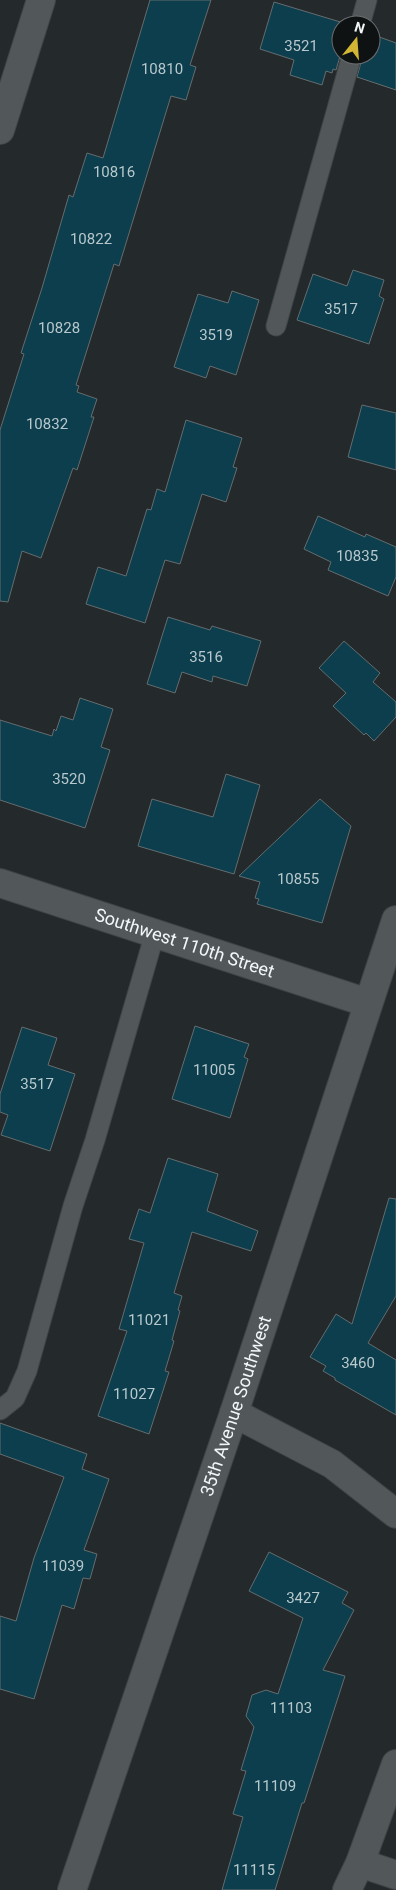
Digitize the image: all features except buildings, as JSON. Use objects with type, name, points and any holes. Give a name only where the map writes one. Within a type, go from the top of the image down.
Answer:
[{"type":"street","points":[[0,130],[41,0]]},
{"type":"street","name":"Southwest 110th Street","points":[[0,884],[368,1003]]},
{"type":"street","name":"35th Avenue Southwest","points":[[72,1890],[234,1412],[396,920]]},
{"type":"street","points":[[234,1412],[332,1464],[396,1514]]},
{"type":"street","points":[[348,1890],[360,1863],[396,1764]]},
{"type":"street","points":[[360,1863],[396,1876]]},
{"type":"lane","points":[[363,15],[367,0]]},
{"type":"lane","points":[[276,326],[349,65]]},
{"type":"lane","points":[[0,1410],[15,1398],[27,1371],[73,1206],[95,1140],[155,933]]}]
